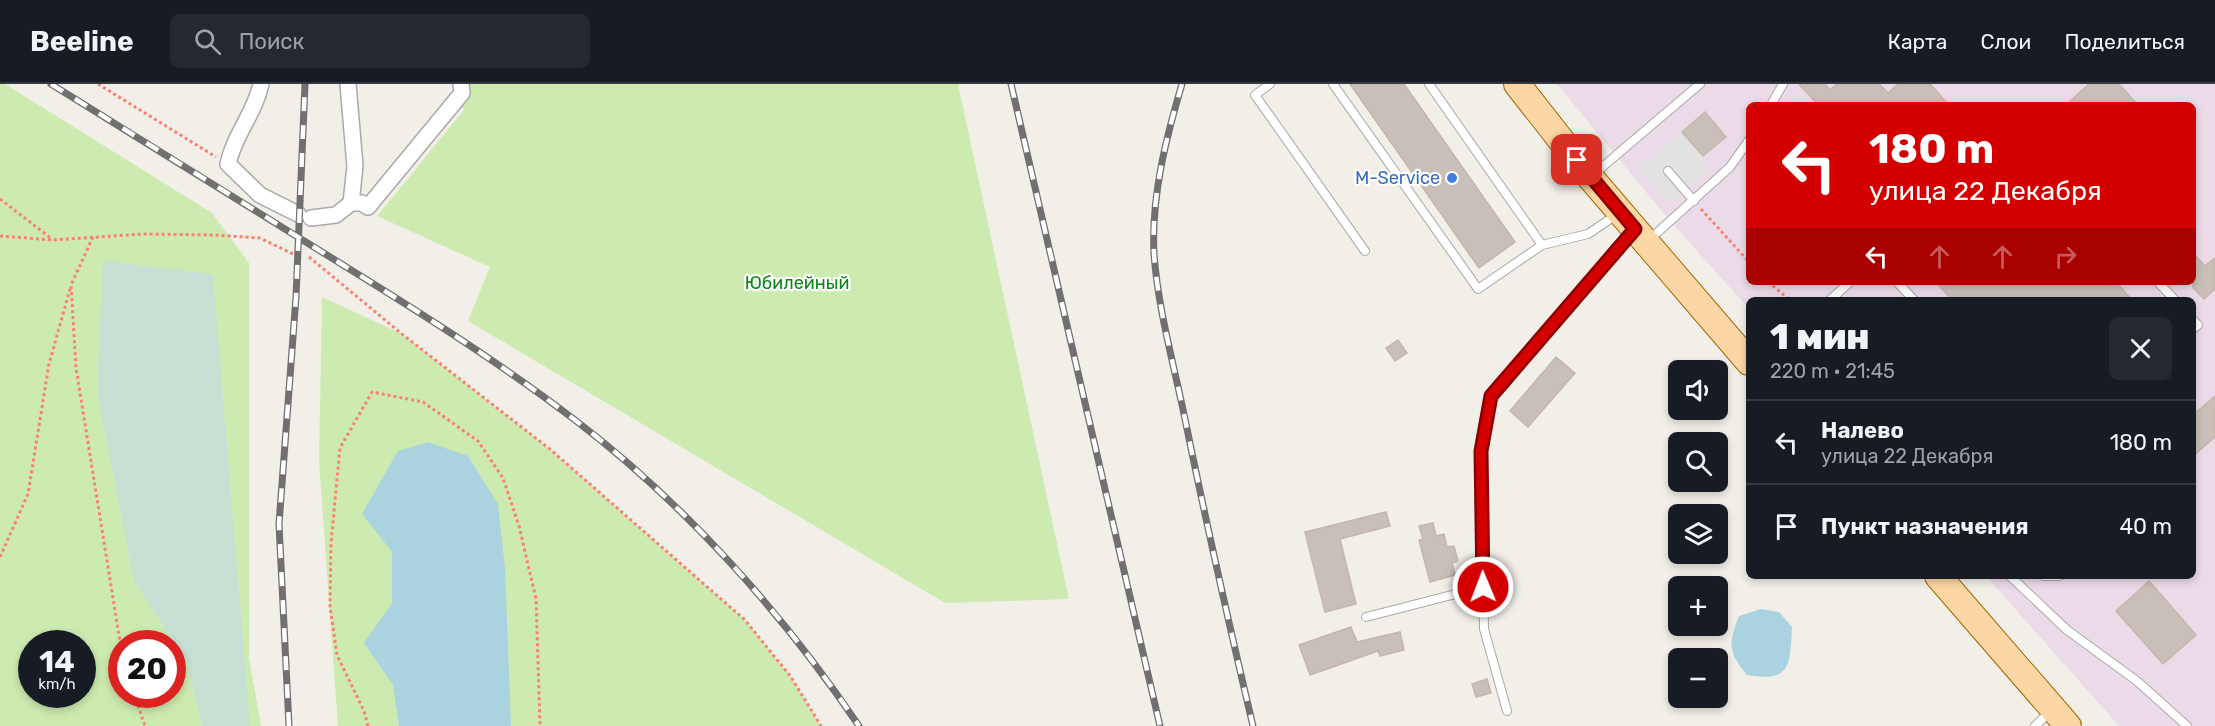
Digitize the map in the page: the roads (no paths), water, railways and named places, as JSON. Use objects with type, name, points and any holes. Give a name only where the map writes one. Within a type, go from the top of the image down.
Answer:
[{"type":"main road","points":[[1517,84],[1590,177],[1746,359]]},
{"type":"main road","points":[[1941,579],[2061,717]]},
{"type":"street","points":[[261,84],[258,96],[232,148],[228,164],[260,195],[304,216],[336,215],[351,203],[362,203],[368,207],[462,93],[461,84]]},
{"type":"street","points":[[348,84],[355,166],[351,203]]},
{"type":"lane","points":[[1270,84],[1255,95],[1365,251]]},
{"type":"lane","points":[[1333,84],[1478,289],[1542,245],[1588,234],[1634,228],[1694,201],[1730,166],[1746,144]]},
{"type":"lane","points":[[1429,84],[1542,245]]},
{"type":"lane","points":[[1590,177],[1700,84]]},
{"type":"lane","points":[[1773,102],[1783,84]]},
{"type":"lane","points":[[1668,171],[1694,201]]},
{"type":"lane","points":[[1507,711],[1484,629],[1481,451],[1491,396],[1634,228]]},
{"type":"lane","points":[[1833,297],[1847,285]]},
{"type":"lane","points":[[1900,285],[1911,297]]},
{"type":"lane","points":[[2161,285],[2172,297]]},
{"type":"lane","points":[[2013,579],[2067,630],[2137,681],[2187,726]]},
{"type":"lane","points":[[1366,617],[1483,587]]},
{"type":"lane","points":[[2035,726],[2061,717]]},
{"type":"water","points":[[428,442],[468,456],[498,504],[505,568],[511,726],[399,726],[393,685],[364,643],[392,603],[392,552],[362,514],[398,451]]},
{"type":"water","points":[[1761,609],[1779,612],[1792,627],[1789,661],[1786,668],[1773,676],[1747,675],[1733,654],[1733,634],[1739,616]]},
{"type":"railway","points":[[51,84],[419,312],[514,375],[575,420],[655,487],[729,562],[798,642],[859,726]]},
{"type":"railway","points":[[289,726],[279,524],[296,297],[305,84]]},
{"type":"railway","points":[[1011,84],[1160,726]]},
{"type":"railway","points":[[1182,84],[1170,125],[1157,189],[1154,233],[1156,275],[1167,337],[1253,726]]},
{"type":"place","name":"M-Service","points":[[1452,178]]},
{"type":"park label","name":"Юбилейный","points":[[797,283]]}]
